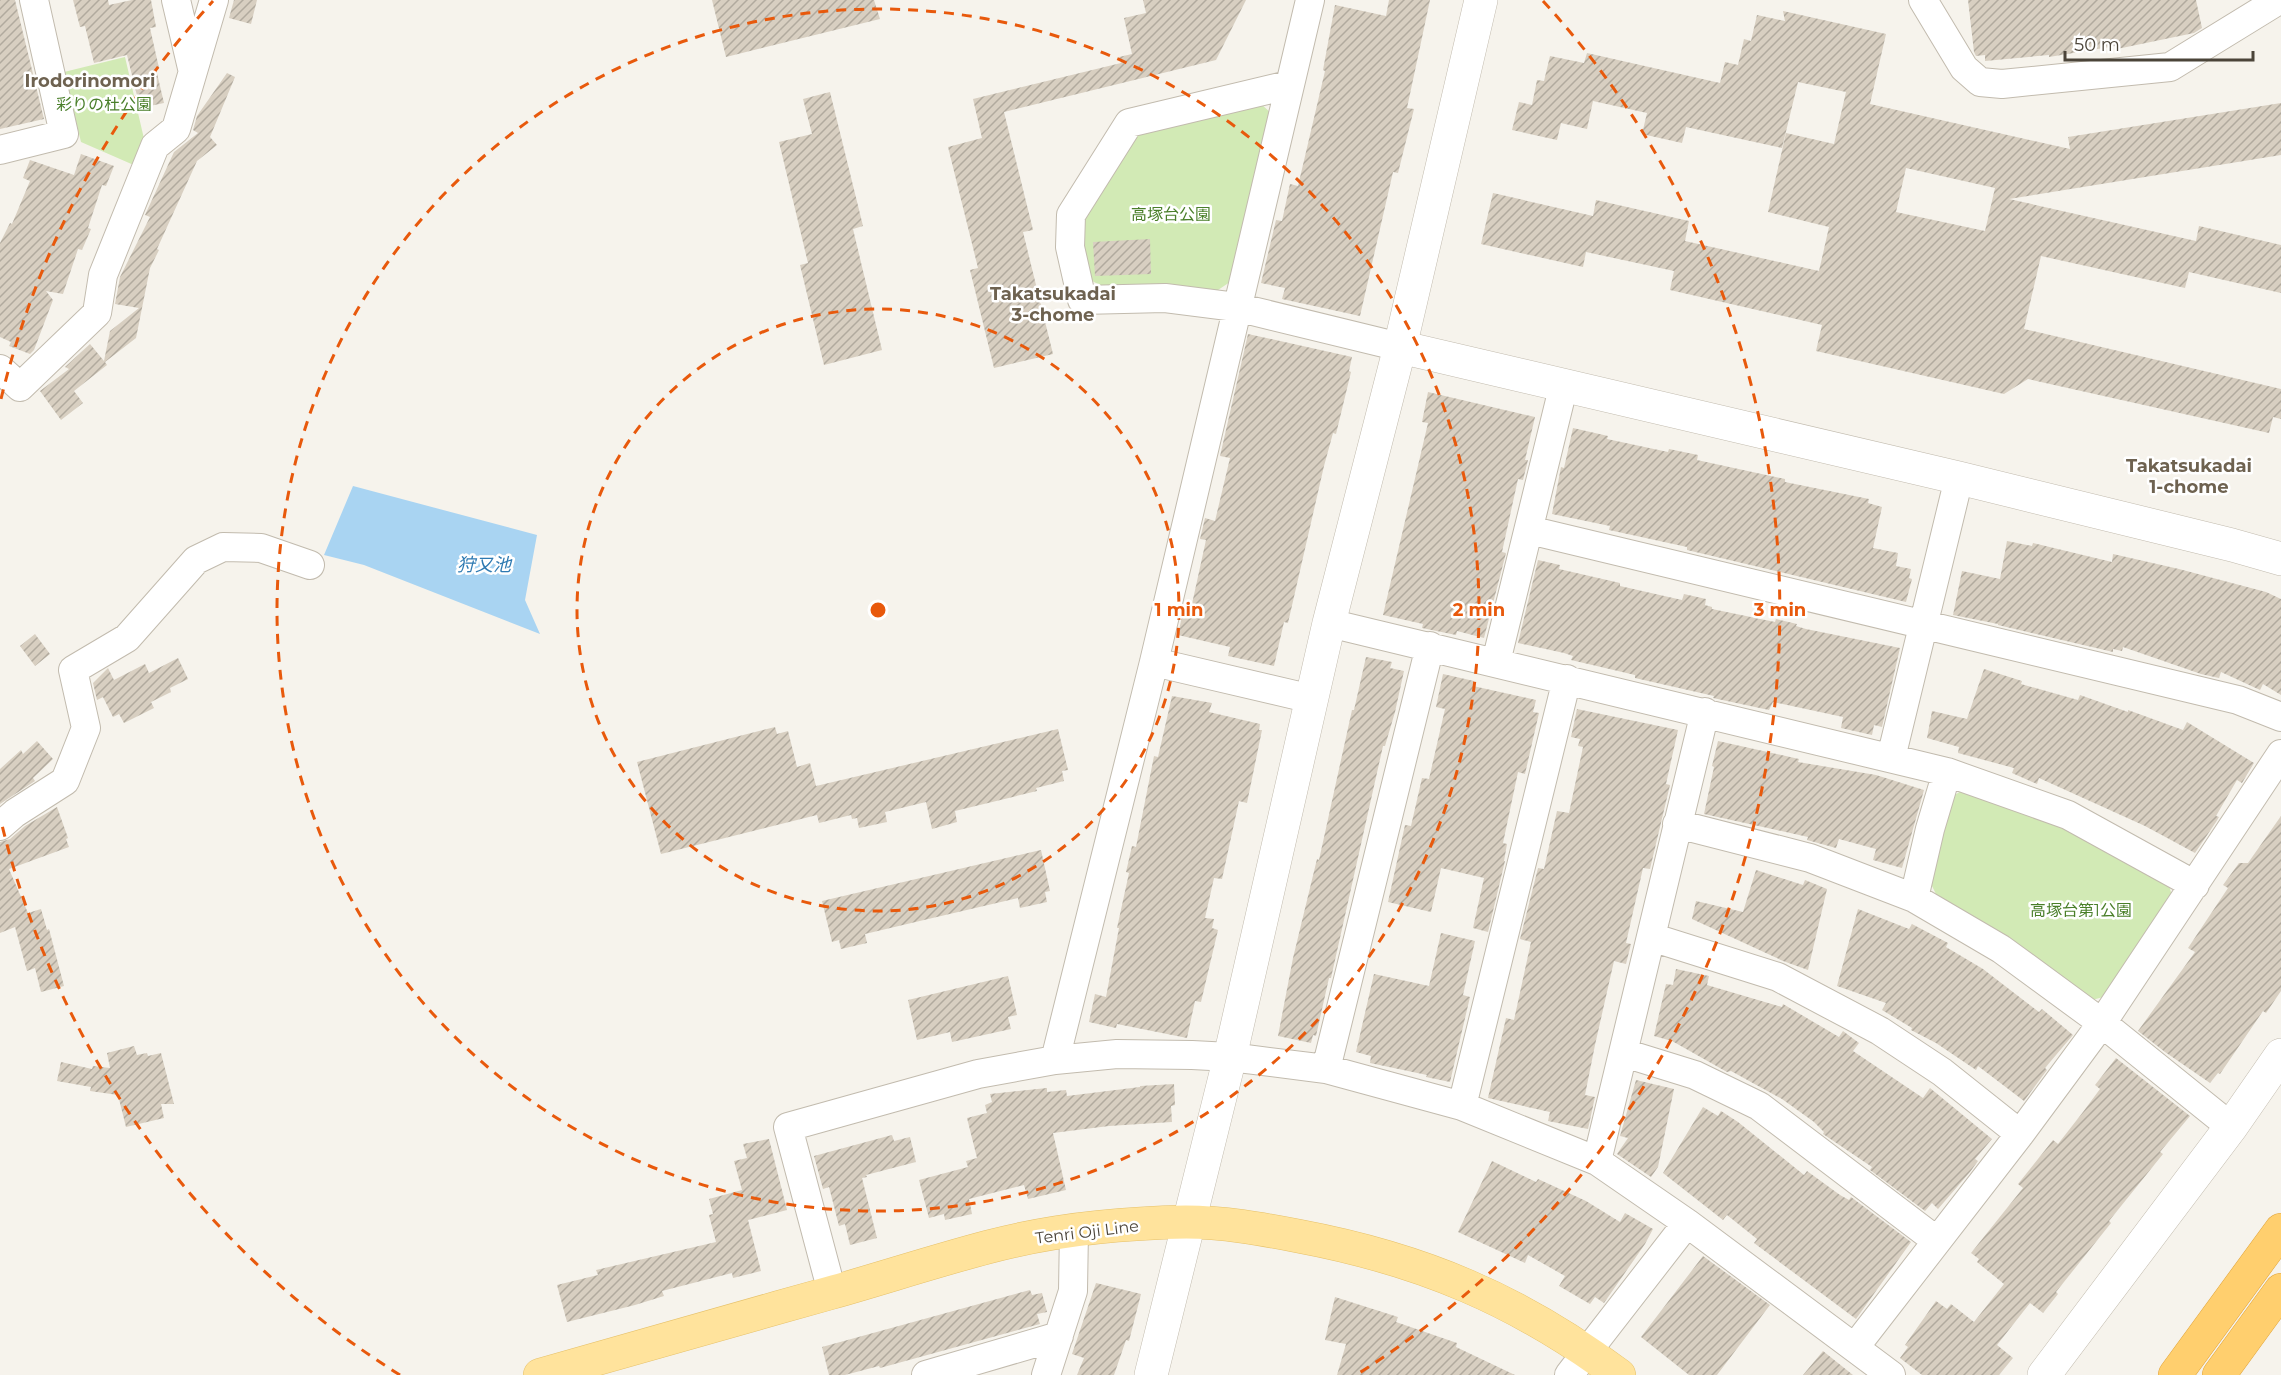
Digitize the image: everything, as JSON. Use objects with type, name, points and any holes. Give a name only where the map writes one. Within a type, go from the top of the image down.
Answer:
[{"type":"highway","points":[[2175,1375],[2281,1230]]},
{"type":"highway","points":[[2219,1375],[2281,1290]]},
{"type":"main road","name":"Tenri Oji Line","points":[[540,1375],[607,1366],[832,1292],[990,1246],[1074,1230],[1188,1222],[1279,1233],[1334,1243],[1419,1266],[1466,1284],[1513,1306],[1578,1363],[1619,1375]]},
{"type":"street","points":[[0,150],[64,134],[34,0]]},
{"type":"street","points":[[176,0],[193,72]]},
{"type":"street","points":[[0,369],[20,387],[97,313],[103,275],[155,146],[176,129],[214,0]]},
{"type":"street","points":[[1055,1060],[1154,662],[1288,85],[1310,0]]},
{"type":"street","points":[[1151,1375],[1230,1057],[1329,623],[1400,347],[1481,0]]},
{"type":"street","points":[[1923,0],[1964,68],[1980,82],[2002,84],[2170,67],[2274,3],[2273,0]]},
{"type":"street","points":[[1288,85],[1129,123],[1071,214],[1070,247],[1082,300],[1164,298],[1236,307],[1959,478],[2232,544],[2281,559]]},
{"type":"street","points":[[1496,662],[1564,384]]},
{"type":"street","points":[[1891,758],[1959,478]]},
{"type":"street","points":[[1529,530],[2238,700],[2281,717]]},
{"type":"street","points":[[0,826],[15,813],[65,781],[86,728],[73,670],[127,638],[196,560],[223,547],[261,548],[310,565]]},
{"type":"street","points":[[1329,623],[1947,772],[2068,815],[2195,885]]},
{"type":"street","points":[[1326,1069],[1430,646]]},
{"type":"street","points":[[1154,662],[1312,699]]},
{"type":"street","points":[[1462,1106],[1567,679]]},
{"type":"street","points":[[1597,1161],[1705,712]]},
{"type":"street","points":[[1855,1347],[2020,1134],[2102,1023],[2281,754]]},
{"type":"street","points":[[1914,898],[1930,829],[1947,772]]},
{"type":"street","points":[[1677,824],[1810,858],[1914,898],[2001,949],[2102,1023],[2231,1127]]},
{"type":"street","points":[[1651,937],[1778,977],[1880,1031],[1942,1072],[2020,1134]]},
{"type":"street","points":[[1624,1053],[1695,1075],[1759,1106],[1937,1241]]},
{"type":"street","points":[[832,1292],[788,1126],[978,1074],[1055,1060],[1117,1054],[1230,1057],[1326,1069],[1462,1106],[1597,1161],[1687,1223],[1891,1375]]},
{"type":"street","points":[[2044,1375],[2231,1127],[2281,1055]]},
{"type":"street","points":[[1578,1363],[1687,1223]]},
{"type":"street","points":[[1046,1375],[1073,1291],[1074,1230]]},
{"type":"street","points":[[926,1375],[1059,1336]]},
{"type":"green space","name":"彩りの杜公園","points":[[125,57],[145,143],[136,166],[81,142],[64,72]]},
{"type":"green space","name":"高塚台公園","points":[[1260,103],[1272,114],[1230,282],[1218,290],[1104,287],[1090,280],[1082,247],[1085,215],[1130,141],[1143,131]]},
{"type":"green space","name":"高塚台第1公園","points":[[1966,788],[2067,826],[2169,885],[2173,900],[2107,996],[2092,1000],[1938,898],[1931,884],[1953,796]]},
{"type":"water","name":"狩又池","points":[[353,486],[537,535],[525,600],[540,634],[364,565],[324,555]]},
{"type":"building","points":[[0,0],[15,0],[44,119],[0,129]]},
{"type":"building","points":[[73,0],[108,0],[109,5],[132,0],[151,0],[156,27],[150,28],[164,103],[140,108],[127,55],[94,63],[85,26],[80,27]]},
{"type":"building","points":[[234,0],[257,0],[251,24],[229,18]]},
{"type":"building","points":[[712,0],[874,0],[880,19],[726,57]]},
{"type":"building","points":[[1143,0],[1246,0],[1216,60],[1004,112],[1033,230],[1023,232],[1053,354],[994,368],[970,270],[978,268],[948,147],[982,138],[973,99],[1121,63],[1119,57],[1132,54],[1124,18],[1146,13]]},
{"type":"building","points":[[1389,0],[1430,0],[1407,108],[1414,109],[1398,173],[1393,172],[1360,316],[1282,299],[1285,288],[1261,283],[1276,220],[1282,221],[1290,184],[1298,186],[1325,71],[1323,70],[1335,5],[1386,16]]},
{"type":"building","points":[[1968,0],[2196,0],[2202,28],[2194,33],[2117,49],[2116,46],[2049,57],[2049,55],[1985,61],[1985,55],[1976,56],[1974,52]]},
{"type":"building","points":[[1783,11],[1886,34],[1870,104],[2070,149],[2068,137],[2281,103],[2281,155],[2009,199],[2196,241],[2199,226],[2281,245],[2281,293],[2189,272],[2185,288],[2041,256],[2024,329],[2281,389],[2281,419],[2273,417],[2269,433],[2028,379],[2004,394],[1816,351],[1822,325],[1670,290],[1674,271],[1586,252],[1583,267],[1481,244],[1493,193],[1593,216],[1596,200],[1689,221],[1685,241],[1819,271],[1829,227],[1768,212],[1786,133],[1834,144],[1846,92],[1798,82],[1782,148],[1686,127],[1682,143],[1642,134],[1647,113],[1593,101],[1587,129],[1561,123],[1557,140],[1512,130],[1519,102],[1532,105],[1537,80],[1544,81],[1550,56],[1584,63],[1587,53],[1720,83],[1725,62],[1738,65],[1744,39],[1751,41],[1757,15],[1785,21]],"holes":[[[1906,168],[1995,188],[1985,231],[1896,212]]]},
{"type":"building","points":[[227,73],[235,77],[210,137],[217,145],[197,161],[157,249],[159,250],[150,268],[136,338],[105,362],[107,365],[74,391],[83,403],[61,420],[40,391],[69,369],[65,367],[90,344],[104,361],[110,331],[139,308],[115,304],[120,277],[150,217],[145,215],[174,152],[198,133],[193,130],[197,116]]},
{"type":"building","points":[[830,92],[863,226],[853,229],[882,350],[824,365],[800,265],[808,263],[779,142],[812,134],[803,99]]},
{"type":"building","points":[[81,154],[114,166],[106,186],[102,185],[88,228],[91,229],[82,250],[78,249],[63,294],[46,291],[53,300],[34,350],[30,354],[9,346],[11,342],[0,337],[0,243],[10,223],[12,224],[30,181],[23,178],[30,160],[74,175]]},
{"type":"building","points":[[1150,239],[1151,274],[1095,276],[1093,242]]},
{"type":"building","points":[[1248,334],[1352,357],[1349,371],[1351,372],[1336,434],[1333,433],[1324,466],[1288,623],[1284,622],[1274,666],[1228,656],[1230,647],[1178,635],[1183,611],[1190,613],[1206,540],[1200,539],[1205,518],[1215,521],[1230,458],[1220,456]]},
{"type":"building","points":[[1428,392],[1535,417],[1525,460],[1528,460],[1523,480],[1518,479],[1502,552],[1506,553],[1484,638],[1457,631],[1456,635],[1422,628],[1423,624],[1383,615],[1428,423],[1422,422]]},
{"type":"building","points":[[1573,428],[1608,436],[1607,439],[1668,452],[1669,449],[1698,455],[1697,460],[1785,479],[1785,482],[1869,499],[1868,503],[1882,507],[1873,548],[1898,553],[1896,566],[1911,569],[1909,578],[1912,579],[1906,602],[1687,550],[1687,547],[1609,530],[1610,526],[1552,514],[1561,467],[1564,468]]},
{"type":"building","points":[[2007,541],[2032,546],[2033,543],[2112,562],[2113,554],[2266,592],[2281,599],[2281,695],[2263,684],[2260,690],[2221,672],[2219,678],[2201,674],[2123,647],[2122,651],[2113,649],[2113,652],[1953,615],[1962,571],[2000,579]]},
{"type":"building","points":[[1538,560],[1560,565],[1559,569],[1620,583],[1620,586],[1682,600],[1684,594],[1706,599],[1705,605],[1712,609],[1775,622],[1776,619],[1797,624],[1796,626],[1806,629],[1900,648],[1882,727],[1874,725],[1872,735],[1841,728],[1843,717],[1773,702],[1769,710],[1713,698],[1714,696],[1635,678],[1635,675],[1571,660],[1573,656],[1564,653],[1518,643]]},
{"type":"building","points":[[35,634],[50,654],[35,666],[20,646]]},
{"type":"building","points":[[1366,657],[1392,662],[1390,668],[1404,671],[1395,712],[1385,746],[1383,746],[1331,978],[1329,978],[1316,1036],[1313,1035],[1311,1043],[1278,1036],[1293,958],[1317,859],[1319,860]]},
{"type":"building","points":[[178,658],[188,679],[170,688],[171,692],[151,702],[154,708],[124,723],[119,714],[113,717],[103,697],[97,700],[93,683],[108,668],[114,680],[145,664],[149,673]]},
{"type":"building","points":[[1984,669],[2022,681],[2021,684],[2078,700],[2080,695],[2183,730],[2187,722],[2254,763],[2242,783],[2237,780],[2216,816],[2219,817],[2195,853],[2145,826],[2039,778],[2037,784],[2012,773],[2014,768],[1958,753],[1959,747],[1927,738],[1932,711],[1967,719]]},
{"type":"building","points":[[1443,674],[1474,681],[1473,686],[1536,700],[1533,712],[1539,713],[1525,774],[1518,772],[1503,843],[1507,844],[1505,861],[1488,932],[1473,928],[1484,878],[1441,868],[1431,912],[1388,902],[1405,825],[1411,826],[1422,778],[1429,779],[1445,709],[1436,707]]},
{"type":"building","points":[[1172,696],[1212,703],[1209,712],[1260,724],[1259,730],[1262,730],[1247,803],[1239,801],[1222,879],[1214,878],[1205,918],[1214,919],[1212,928],[1218,930],[1201,1002],[1195,1001],[1187,1038],[1117,1024],[1116,1028],[1089,1022],[1095,994],[1106,997],[1129,873],[1126,872],[1132,846],[1136,847],[1154,756],[1158,757]]},
{"type":"building","points":[[1577,709],[1678,730],[1666,784],[1670,785],[1650,869],[1643,868],[1626,943],[1631,944],[1626,964],[1614,961],[1595,1045],[1585,1095],[1595,1097],[1588,1129],[1548,1121],[1550,1112],[1488,1098],[1506,1018],[1514,1020],[1531,942],[1520,939],[1538,868],[1544,869],[1557,811],[1569,813],[1583,747],[1578,746],[1580,739],[1571,737]]},
{"type":"building","points":[[775,727],[777,734],[788,731],[797,767],[810,763],[816,786],[1058,729],[1068,770],[1062,771],[1064,781],[1036,788],[1037,791],[955,811],[957,822],[932,829],[926,802],[885,812],[887,822],[859,828],[857,818],[852,819],[851,815],[819,823],[817,815],[661,854],[637,762]]},
{"type":"building","points":[[37,741],[53,759],[33,778],[35,781],[0,804],[0,769],[21,750],[23,754]]},
{"type":"building","points":[[1718,741],[1799,759],[1798,762],[1876,775],[1924,790],[1902,868],[1873,860],[1876,849],[1839,839],[1836,848],[1807,840],[1808,837],[1704,814]]},
{"type":"building","points":[[57,807],[69,847],[9,869],[28,913],[41,909],[47,930],[49,929],[64,986],[41,992],[35,968],[27,971],[15,927],[0,933],[0,842],[10,839],[25,826]]},
{"type":"building","points":[[2281,816],[2281,991],[2266,1013],[2263,1011],[2220,1074],[2218,1073],[2210,1083],[2138,1031],[2195,952],[2188,948],[2228,888],[2223,885],[2239,863],[2248,863]]},
{"type":"building","points":[[1041,850],[1050,891],[1045,892],[1047,902],[1020,908],[1018,898],[865,934],[867,943],[841,949],[839,940],[832,942],[822,901]]},
{"type":"building","points":[[1756,870],[1803,885],[1805,880],[1827,889],[1808,970],[1783,961],[1692,919],[1696,901],[1743,912]]},
{"type":"building","points":[[1858,909],[1909,929],[1912,924],[1948,943],[1946,947],[1983,969],[2039,1012],[2042,1009],[2073,1035],[2045,1068],[2047,1070],[2024,1101],[1978,1066],[1976,1070],[1882,1010],[1886,1003],[1837,986]]},
{"type":"building","points":[[1441,933],[1475,941],[1463,995],[1470,997],[1450,1082],[1370,1063],[1371,1056],[1356,1052],[1374,974],[1429,986]]},
{"type":"building","points":[[1676,969],[1709,976],[1707,985],[1782,1007],[1783,1004],[1839,1037],[1843,1031],[1859,1043],[1853,1051],[1923,1098],[1930,1088],[1992,1139],[1975,1159],[1978,1161],[1970,1172],[1938,1209],[1932,1203],[1925,1211],[1870,1170],[1872,1167],[1823,1134],[1824,1132],[1814,1122],[1782,1099],[1672,1041],[1654,1036],[1666,984],[1673,985]]},
{"type":"building","points":[[1008,976],[1017,1015],[1008,1017],[1011,1029],[952,1042],[950,1032],[917,1040],[908,1000]]},
{"type":"building","points":[[134,1046],[137,1055],[147,1053],[148,1056],[161,1053],[174,1104],[161,1104],[164,1118],[126,1127],[118,1095],[90,1091],[91,1087],[57,1081],[61,1062],[92,1069],[93,1066],[110,1068],[107,1053]]},
{"type":"building","points":[[2116,1058],[2190,1116],[2160,1152],[2163,1154],[2109,1221],[2111,1223],[2056,1292],[2058,1294],[2043,1313],[2030,1303],[1997,1345],[2013,1358],[1999,1375],[1922,1375],[1900,1358],[1908,1347],[1905,1345],[1936,1301],[1947,1309],[1951,1304],[1974,1322],[2004,1284],[1977,1262],[1979,1259],[1971,1253],[2023,1188],[2018,1184],[2053,1140],[2058,1144],[2083,1112],[2100,1089],[2095,1085]]},
{"type":"building","points":[[1636,1080],[1674,1089],[1658,1167],[1651,1177],[1617,1154],[1628,1138],[1620,1136]]},
{"type":"building","points":[[1174,1084],[1175,1105],[1171,1106],[1172,1122],[1109,1126],[1053,1133],[1066,1190],[1028,1199],[1024,1185],[969,1199],[972,1214],[945,1220],[944,1214],[929,1218],[919,1180],[968,1167],[966,1161],[977,1158],[967,1118],[987,1113],[985,1105],[992,1102],[990,1094],[1047,1088],[1047,1092],[1066,1090],[1067,1096],[1140,1086]]},
{"type":"building","points":[[1703,1107],[1718,1116],[1721,1111],[1738,1122],[1804,1175],[1807,1171],[1840,1195],[1849,1200],[1851,1197],[1911,1242],[1856,1319],[1754,1243],[1757,1239],[1727,1215],[1723,1220],[1663,1173]]},
{"type":"building","points":[[892,1135],[894,1141],[910,1137],[916,1162],[862,1178],[877,1238],[850,1245],[845,1224],[839,1226],[829,1187],[823,1189],[814,1156]]},
{"type":"building","points":[[769,1139],[787,1210],[748,1220],[761,1271],[733,1278],[732,1273],[662,1291],[664,1296],[567,1322],[557,1285],[598,1275],[596,1270],[716,1242],[709,1215],[713,1214],[709,1199],[742,1190],[734,1161],[747,1158],[743,1144]]},
{"type":"building","points":[[1492,1161],[1536,1182],[1538,1179],[1586,1201],[1620,1222],[1625,1213],[1653,1229],[1604,1303],[1595,1297],[1590,1304],[1559,1286],[1565,1276],[1528,1255],[1525,1263],[1458,1232]]},
{"type":"building","points":[[1703,1256],[1770,1305],[1717,1375],[1689,1375],[1641,1337]]},
{"type":"building","points":[[1096,1283],[1141,1294],[1129,1341],[1126,1340],[1114,1375],[1077,1375],[1084,1358],[1072,1354]]},
{"type":"building","points":[[1030,1290],[1032,1295],[1042,1293],[1047,1312],[1037,1314],[1040,1324],[880,1368],[879,1366],[845,1375],[829,1375],[822,1347]]},
{"type":"building","points":[[1335,1297],[1398,1317],[1396,1322],[1457,1343],[1456,1347],[1515,1375],[1337,1375],[1346,1344],[1325,1340]]},
{"type":"building","points":[[1823,1351],[1853,1375],[1803,1375]]},
{"type":"district","name":"Irodorinomori","points":[[90,81]]},
{"type":"district","name":"Takatsukadai 3-chome","points":[[1053,304]]},
{"type":"district","name":"Takatsukadai 1-chome","points":[[2189,476]]}]
